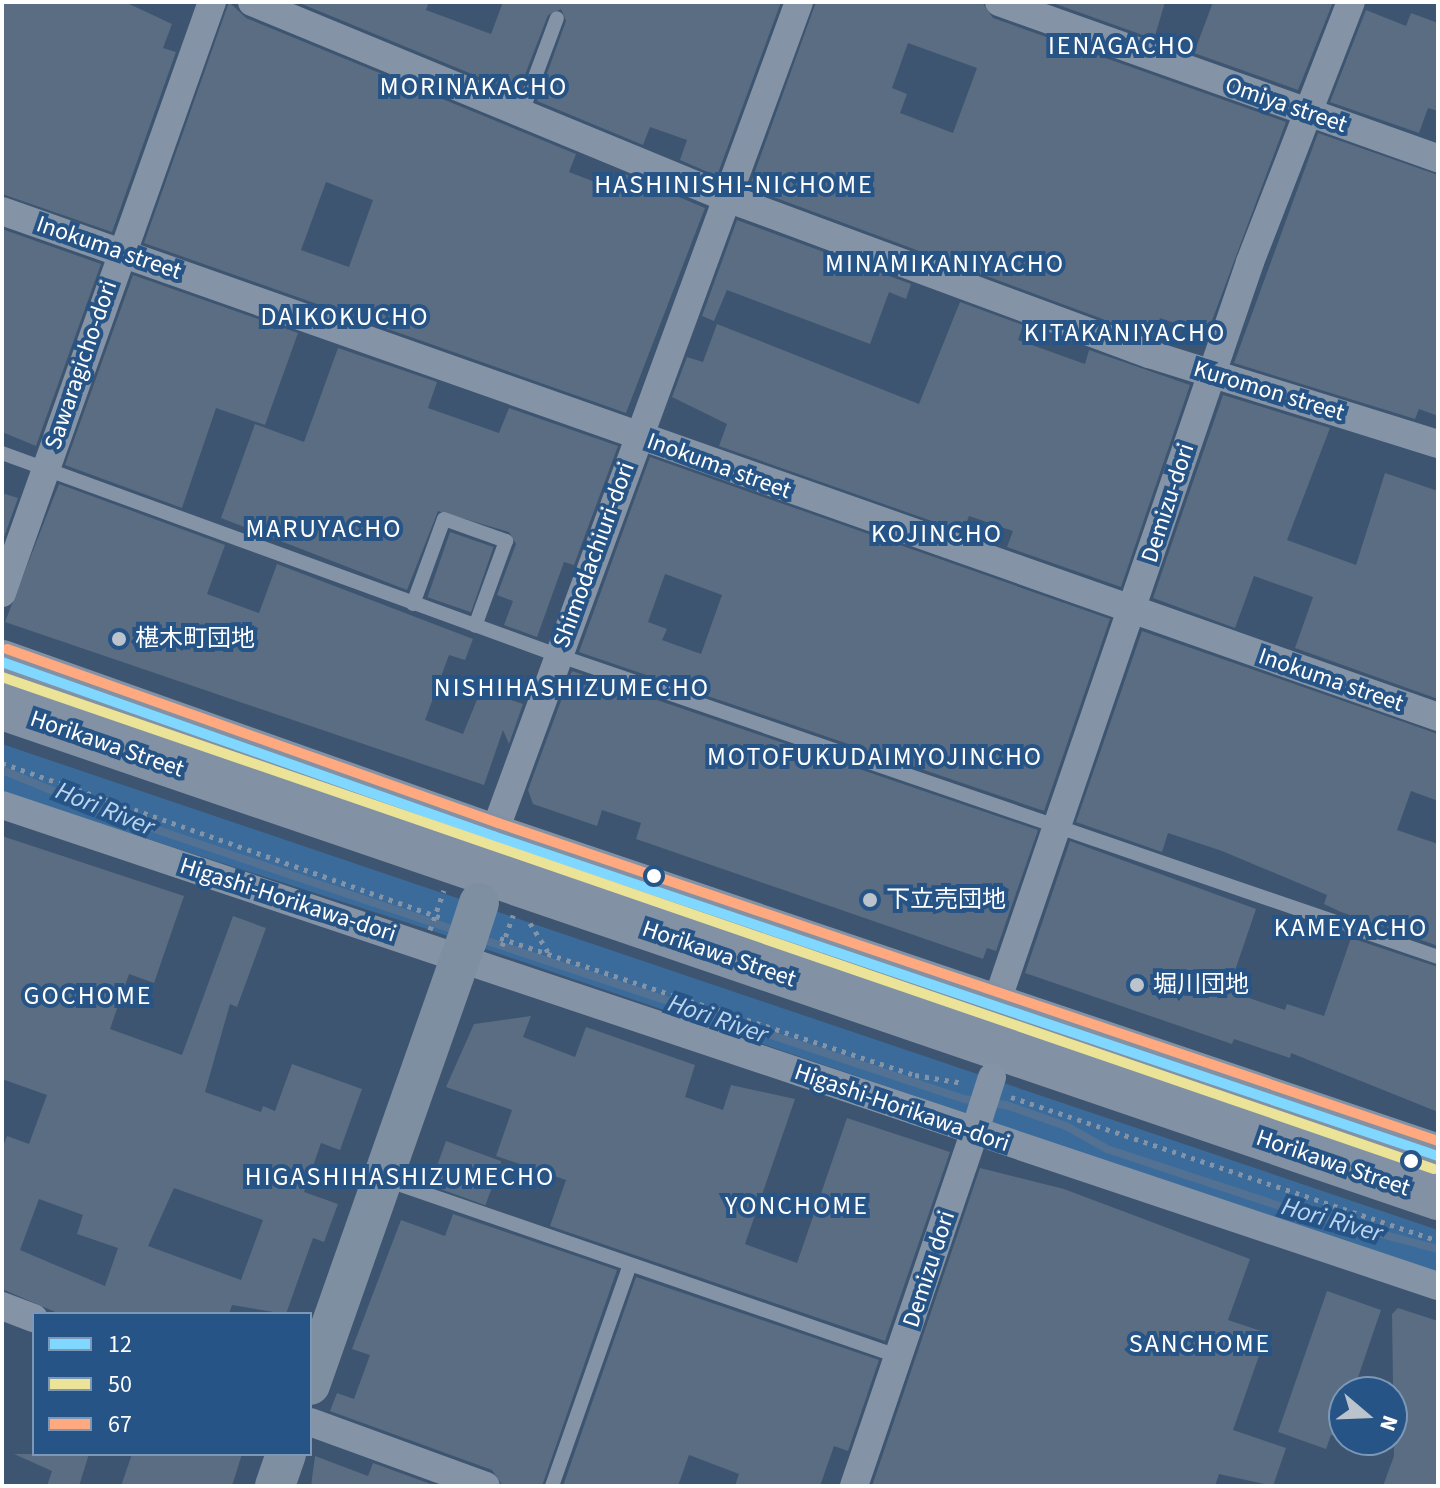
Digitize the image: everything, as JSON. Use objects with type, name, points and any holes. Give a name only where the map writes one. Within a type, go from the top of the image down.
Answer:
[{"type":"main road","name":"Horikawa Street","points":[[2,662],[474,915],[995,1007],[1438,1156]]},
{"type":"main road","name":"Horikawa Street","points":[[2,708],[474,915],[992,1076],[1438,1198]]},
{"type":"street","name":"Sawaragicho-dori","points":[[2,593],[120,252],[212,2]]},
{"type":"street","name":"Kuromon street","points":[[252,2],[727,198],[1212,373],[1438,444]]},
{"type":"street","name":"Shimodachiuri-dori","points":[[312,1379],[474,915],[557,655],[799,2]]},
{"type":"street","name":"Omiya street","points":[[999,2],[1438,158]]},
{"type":"street","name":"Demizu-dori","points":[[995,1007],[1212,373],[1305,111],[1351,2]]},
{"type":"street","name":"Inokuma street","points":[[2,211],[1132,612],[1438,717]]},
{"type":"street","name":"Higashi-Horikawa-dori","points":[[2,805],[474,915],[976,1127],[1438,1286]]},
{"type":"street","name":"Demizu dori","points":[[854,1486],[900,1357],[992,1076]]},
{"type":"street","points":[[2,1306],[32,1317]]},
{"type":"street","points":[[312,1423],[486,1486]]},
{"type":"street","points":[[275,1486],[285,1456]]},
{"type":"lane","points":[[522,112],[557,18]]},
{"type":"lane","points":[[2,453],[557,655],[1438,957]]},
{"type":"lane","points":[[413,604],[444,519],[456,523],[506,541],[475,626]]},
{"type":"lane","points":[[383,1179],[629,1267],[900,1357]]},
{"type":"lane","points":[[552,1486],[629,1267]]},
{"type":"path","points":[[2,763],[97,797],[474,915],[550,956],[915,1075],[992,1076],[1422,1238],[1438,1241]]},
{"type":"path","points":[[94,804],[97,797]]},
{"type":"path","points":[[532,914],[528,928],[550,956]]},
{"type":"path","points":[[1418,1248],[1422,1238]]},
{"type":"shaded area","points":[[2,744],[1438,1230],[1438,1275],[427,929],[2,792]]},
{"type":"building","points":[[2,2],[125,2],[172,24],[163,48],[176,52],[112,232],[2,194]]},
{"type":"building","points":[[229,2],[246,18],[576,154],[569,172],[616,190],[622,173],[705,208],[626,413],[144,243]],"holes":[[[326,182],[373,200],[349,267],[301,250]]]},
{"type":"building","points":[[297,2],[429,2],[426,10],[491,34],[503,2],[781,2],[717,176],[680,160],[687,140],[650,127],[643,145],[537,101],[566,21],[561,9],[548,15],[518,93]]},
{"type":"building","points":[[816,2],[982,2],[993,18],[1286,122],[1207,334],[1160,318],[1154,338],[749,188]],"holes":[[[908,43],[977,68],[953,133],[900,113],[907,94],[892,88]]]},
{"type":"building","points":[[1050,2],[1165,2],[1154,39]]},
{"type":"building","points":[[1213,2],[1333,2],[1298,90],[1194,53]]},
{"type":"building","points":[[1366,10],[1406,26],[1411,13],[1438,23],[1438,111],[1428,108],[1419,133],[1330,102]]},
{"type":"building","points":[[1318,133],[1438,175],[1438,416],[1419,409],[1415,419],[1234,363]]},
{"type":"building","points":[[737,220],[911,284],[906,299],[889,292],[870,344],[727,290],[714,321],[702,316]]},
{"type":"building","points":[[2,229],[101,264],[36,446],[2,432]]},
{"type":"building","points":[[133,275],[298,333],[265,425],[216,408],[182,508],[65,465]]},
{"type":"building","points":[[960,302],[1023,325],[1018,340],[1085,364],[1089,350],[1190,385],[1121,587],[1007,547],[1013,531],[969,516],[963,532],[719,446],[727,424],[672,397],[687,357],[703,362],[717,324],[919,404]]},
{"type":"building","points":[[338,348],[437,382],[428,408],[499,433],[509,408],[618,446],[574,565],[564,562],[537,637],[504,625],[513,601],[497,595],[516,544],[509,532],[438,511],[407,590],[221,518],[255,424],[304,442]]},
{"type":"building","points":[[1223,395],[1330,428],[1287,540],[1356,565],[1385,473],[1438,491],[1438,699],[1295,648],[1313,597],[1254,576],[1235,628],[1153,598]]},
{"type":"building","points":[[650,457],[1110,619],[1044,811],[579,652]],"holes":[[[665,574],[722,595],[701,654],[662,640],[667,629],[648,622]]]},
{"type":"building","points":[[59,484],[225,545],[207,594],[259,613],[277,564],[473,639],[465,660],[449,655],[425,720],[463,734],[481,690],[523,704],[509,744],[503,730],[484,785],[5,622]]},
{"type":"building","points":[[2,493],[18,498],[4,537],[2,537]]},
{"type":"building","points":[[450,532],[493,547],[471,612],[428,597]]},
{"type":"building","points":[[1142,631],[1438,734],[1438,801],[1411,791],[1397,830],[1438,844],[1438,946],[1341,912],[1324,904],[1327,895],[1222,851],[1168,833],[1162,852],[1076,822]]},
{"type":"building","points":[[572,671],[1038,830],[996,951],[987,948],[983,959],[636,839],[641,823],[602,810],[597,826],[533,804],[528,790]]},
{"type":"building","points":[[2,836],[184,896],[154,983],[129,974],[110,1029],[182,1055],[233,916],[266,928],[237,1007],[230,1004],[205,1092],[261,1112],[263,1106],[275,1111],[292,1064],[362,1089],[340,1150],[321,1143],[304,1192],[338,1204],[324,1242],[313,1238],[287,1312],[232,1305],[230,1312],[55,1312],[2,1289],[2,1149],[7,1136],[29,1144],[47,1095],[2,1079]],"holes":[[[174,1188],[263,1220],[241,1280],[148,1246]],[[39,1199],[83,1215],[77,1234],[118,1248],[105,1286],[20,1250]]]},
{"type":"building","points":[[1070,841],[1256,909],[1228,991],[1285,1010],[1287,1004],[1324,1016],[1351,938],[1438,967],[1438,1112],[1291,1053],[1290,1058],[1234,1039],[1232,1044],[1025,973]]},
{"type":"building","points":[[531,1016],[523,1037],[575,1057],[586,1027],[695,1065],[685,1097],[723,1110],[731,1085],[795,1099],[745,1244],[797,1263],[847,1118],[950,1152],[885,1341],[550,1226],[566,1180],[496,1156],[512,1110],[446,1087],[474,1024]]},
{"type":"building","points":[[446,1141],[501,1161],[485,1205],[430,1185]]},
{"type":"building","points":[[980,1168],[1064,1189],[1250,1259],[1228,1320],[1267,1333],[1233,1430],[1286,1448],[1273,1486],[1219,1474],[1215,1486],[872,1486]]},
{"type":"building","points":[[453,1214],[617,1270],[542,1486],[503,1486],[492,1470],[330,1411],[337,1393],[354,1399],[370,1355],[352,1349],[401,1220],[445,1236]]},
{"type":"building","points":[[636,1277],[879,1360],[848,1451],[834,1446],[820,1486],[735,1486],[739,1474],[689,1455],[678,1486],[563,1486]]},
{"type":"building","points":[[1327,1291],[1381,1310],[1358,1376],[1328,1376],[1326,1449],[1278,1432]]},
{"type":"building","points":[[1398,1308],[1438,1321],[1438,1486],[1383,1486],[1394,1456],[1408,1456],[1408,1376],[1393,1376],[1392,1314]]},
{"type":"building","points":[[14,1454],[88,1456],[79,1486],[47,1486],[52,1471]]},
{"type":"building","points":[[131,1456],[241,1456],[232,1486],[121,1486]]},
{"type":"building","points":[[315,1456],[368,1476],[373,1463],[436,1486],[311,1486]]},
{"type":"waterway","name":"Hori River","points":[[2,770],[107,813],[458,931]]},
{"type":"waterway","name":"Hori River","points":[[478,938],[964,1099],[1006,1105],[1066,1126],[1107,1149],[1298,1212],[1438,1249]]},
{"type":"transit line","name":"67","points":[[7,649],[498,823],[1438,1141]]},
{"type":"transit line","name":"12","points":[[2,662],[493,836],[1438,1156]]},
{"type":"transit line","name":"50","points":[[2,677],[1434,1169]]},
{"type":"place","name":"椹木町団地","points":[[119,639]]},
{"type":"place","name":"下立売団地","points":[[870,900]]},
{"type":"place","name":"堀川団地","points":[[1137,985]]},
{"type":"district","name":"IENAGACHO","points":[[1122,46]]},
{"type":"district","name":"MORINAKACHO","points":[[474,87]]},
{"type":"district","name":"HASHINISHI-NICHOME","points":[[734,185]]},
{"type":"district","name":"MINAMIKANIYACHO","points":[[945,264]]},
{"type":"district","name":"DAIKOKUCHO","points":[[345,317]]},
{"type":"district","name":"KITAKANIYACHO","points":[[1125,333]]},
{"type":"district","name":"MARUYACHO","points":[[324,529]]},
{"type":"district","name":"KOJINCHO","points":[[937,534]]},
{"type":"district","name":"NISHIHASHIZUMECHO","points":[[572,688]]},
{"type":"district","name":"MOTOFUKUDAIMYOJINCHO","points":[[875,757]]},
{"type":"district","name":"KAMEYACHO","points":[[1351,928]]},
{"type":"district","name":"GOCHOME","points":[[88,996]]},
{"type":"district","name":"HIGASHIHASHIZUMECHO","points":[[400,1177]]},
{"type":"district","name":"YONCHOME","points":[[797,1206]]},
{"type":"district","name":"SANCHOME","points":[[1200,1344]]}]
